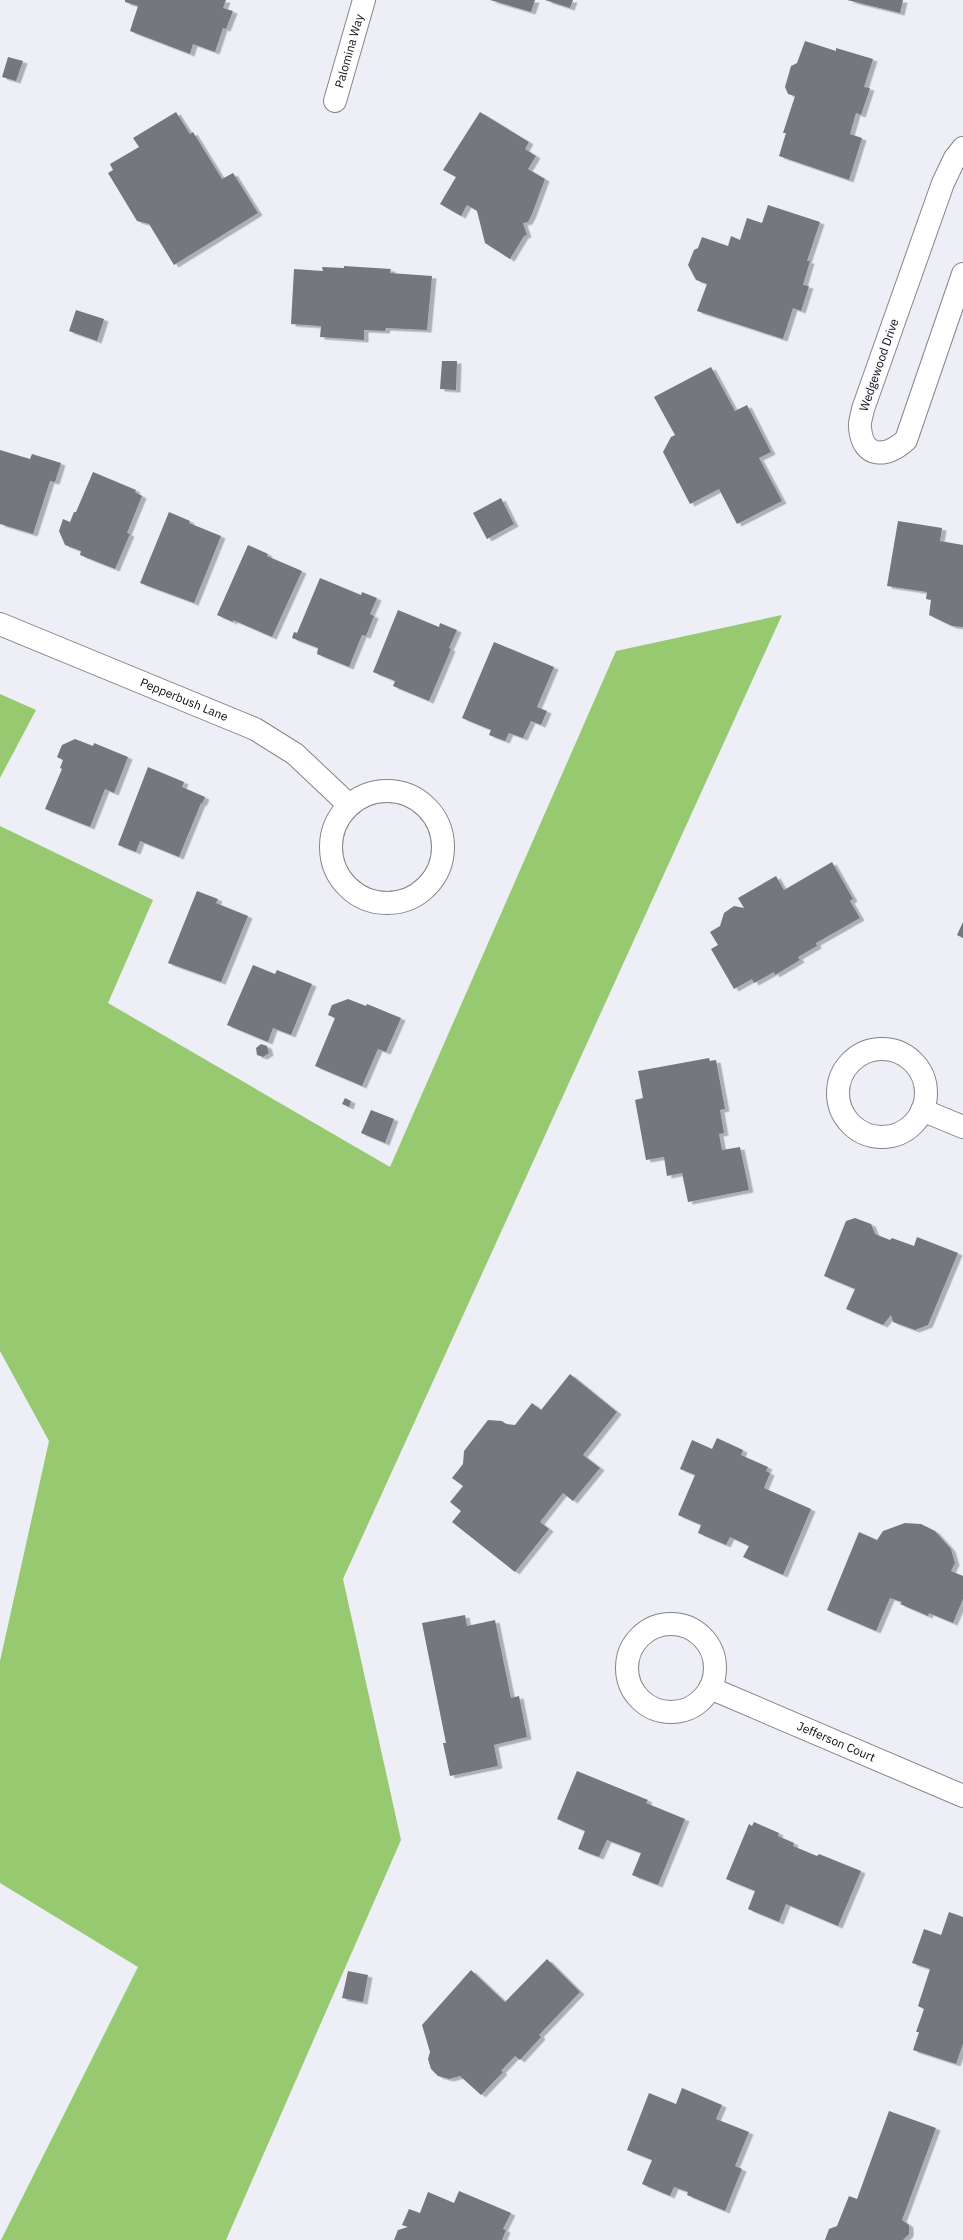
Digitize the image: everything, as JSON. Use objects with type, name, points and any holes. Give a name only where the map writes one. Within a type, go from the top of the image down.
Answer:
[{"type":"street","name":"Palomina Way","points":[[335,101],[364,0]]},
{"type":"street","name":"Wedgewood Drive","points":[[963,148],[955,158],[942,183],[863,410],[859,427],[862,439],[870,450],[882,454],[895,449],[906,440],[963,274]]},
{"type":"street","name":"Pepperbush Lane","points":[[0,624],[255,729],[295,754],[349,805]]},
{"type":"street","points":[[384,790],[401,792],[418,800],[430,810],[438,823],[442,838],[442,854],[438,868],[431,882],[420,893],[405,900],[390,903],[375,902],[358,896],[344,884],[334,869],[330,852],[332,834],[339,817],[349,805],[366,794],[384,790]]},
{"type":"street","points":[[883,1048],[898,1051],[911,1059],[920,1070],[926,1085],[926,1100],[922,1110],[912,1125],[901,1133],[887,1136],[873,1136],[860,1131],[845,1116],[838,1096],[839,1082],[845,1069],[855,1058],[868,1051],[883,1048]]},
{"type":"street","points":[[922,1110],[963,1127]]},
{"type":"street","points":[[671,1623],[686,1626],[699,1634],[709,1646],[714,1660],[714,1675],[710,1688],[701,1700],[689,1708],[675,1712],[661,1711],[648,1706],[637,1697],[628,1678],[628,1657],[633,1645],[643,1633],[657,1626],[671,1623]]},
{"type":"street","name":"Jefferson Court","points":[[710,1688],[963,1796]]},
{"type":"green space","points":[[782,615],[343,1579],[401,1840],[226,2240],[1,2240],[138,1967],[0,1883],[0,1661],[49,1441],[0,1351],[0,826],[153,900],[108,1003],[390,1167],[616,651]]},
{"type":"green space","points":[[0,694],[36,710],[0,778]]},
{"type":"building","points":[[125,0],[226,0],[223,8],[233,11],[226,29],[223,28],[215,52],[193,44],[190,54],[130,31],[138,6],[125,2]]},
{"type":"building","points":[[490,0],[535,0],[531,12]]},
{"type":"building","points":[[545,0],[573,0],[570,8]]},
{"type":"building","points":[[847,0],[903,0],[900,13]]},
{"type":"building","points":[[805,41],[836,51],[836,48],[873,59],[864,87],[870,88],[861,115],[856,113],[850,134],[862,138],[849,180],[779,156],[786,133],[783,133],[795,96],[788,94],[785,87],[791,66],[797,63]]},
{"type":"building","points":[[8,57],[23,61],[16,81],[2,77]]},
{"type":"building","points":[[176,112],[190,134],[193,132],[222,179],[233,173],[258,213],[174,265],[149,224],[137,221],[108,173],[113,170],[110,164],[139,147],[133,138]]},
{"type":"building","points":[[480,112],[529,142],[525,149],[536,156],[528,169],[545,179],[528,222],[523,223],[527,235],[524,236],[510,259],[485,243],[477,211],[467,205],[461,216],[440,204],[456,177],[443,170]]},
{"type":"building","points":[[768,205],[820,222],[807,261],[810,261],[803,285],[809,286],[801,311],[793,308],[783,339],[697,311],[707,284],[696,280],[688,265],[694,250],[698,248],[702,237],[728,246],[731,236],[740,240],[747,218],[762,223]]},
{"type":"building","points":[[344,266],[391,269],[390,273],[432,276],[427,330],[386,328],[385,331],[364,330],[364,340],[320,337],[321,326],[291,324],[294,269],[323,271],[322,267],[344,268]]},
{"type":"building","points":[[76,310],[104,319],[97,341],[69,331]]},
{"type":"building","points":[[442,361],[457,361],[456,390],[440,389]]},
{"type":"building","points":[[711,367],[735,411],[747,405],[771,452],[759,458],[782,501],[737,524],[719,489],[690,504],[663,452],[671,437],[675,435],[654,397]]},
{"type":"building","points":[[0,450],[30,459],[32,454],[61,463],[55,482],[50,481],[33,534],[0,524]]},
{"type":"building","points":[[93,472],[136,490],[135,492],[142,496],[127,533],[130,534],[115,569],[80,555],[81,551],[65,545],[59,531],[63,519],[70,522],[74,512],[76,512]]},
{"type":"building","points":[[501,498],[514,524],[487,539],[473,513]]},
{"type":"building","points":[[169,512],[190,521],[189,523],[221,536],[194,603],[140,583]]},
{"type":"building","points":[[898,521],[942,528],[940,541],[963,545],[963,627],[952,626],[929,615],[931,600],[926,599],[927,592],[887,586]]},
{"type":"building","points":[[248,545],[268,554],[267,556],[302,571],[272,637],[233,620],[233,622],[217,615]]},
{"type":"building","points":[[320,578],[361,595],[362,592],[377,598],[370,614],[374,616],[366,636],[362,635],[349,667],[317,654],[318,648],[292,638],[294,632],[297,633]]},
{"type":"building","points":[[398,610],[439,627],[440,623],[457,630],[449,648],[451,649],[429,701],[393,686],[395,681],[373,672]]},
{"type":"building","points":[[494,642],[554,667],[537,707],[547,711],[541,725],[531,721],[523,738],[509,733],[505,741],[489,735],[491,730],[462,718]]},
{"type":"building","points":[[75,739],[93,746],[94,743],[128,757],[114,793],[105,789],[90,827],[45,809],[62,769],[60,768],[63,760],[57,757],[62,745]]},
{"type":"building","points":[[148,767],[184,782],[182,787],[205,797],[202,804],[201,803],[179,857],[140,841],[136,852],[118,845]]},
{"type":"building","points":[[832,862],[853,899],[850,901],[860,918],[816,943],[817,946],[798,957],[800,960],[775,975],[774,972],[754,983],[752,979],[734,989],[711,949],[718,945],[710,932],[720,926],[724,913],[734,906],[744,908],[738,898],[776,876],[784,890]]},
{"type":"building","points":[[197,891],[218,899],[216,903],[248,916],[221,982],[168,963]]},
{"type":"building","points":[[963,922],[963,938],[957,935]]},
{"type":"building","points":[[253,965],[275,974],[277,970],[312,984],[291,1035],[273,1028],[268,1042],[227,1025]]},
{"type":"building","points":[[348,999],[366,1006],[367,1004],[401,1018],[386,1052],[378,1049],[362,1086],[315,1066],[335,1018],[328,1015],[332,1005]]},
{"type":"building","points":[[261,1044],[267,1046],[269,1053],[263,1057],[257,1055],[256,1048]]},
{"type":"building","points":[[709,1058],[710,1061],[716,1060],[725,1109],[720,1110],[724,1133],[719,1134],[722,1150],[740,1147],[749,1190],[688,1202],[682,1173],[667,1176],[664,1157],[646,1160],[635,1100],[643,1098],[638,1071]]},
{"type":"building","points":[[345,1098],[351,1101],[349,1107],[342,1104]]},
{"type":"building","points":[[371,1110],[394,1119],[385,1143],[361,1133]]},
{"type":"building","points":[[855,1218],[871,1224],[875,1234],[890,1240],[892,1238],[914,1246],[917,1237],[958,1253],[928,1325],[915,1330],[893,1322],[891,1315],[883,1325],[846,1309],[855,1289],[824,1276],[846,1221]]},
{"type":"building","points":[[570,1374],[617,1412],[583,1455],[600,1468],[573,1501],[563,1493],[540,1522],[549,1529],[515,1572],[452,1522],[461,1511],[450,1502],[463,1486],[452,1478],[463,1464],[464,1451],[488,1420],[502,1421],[506,1424],[515,1425],[532,1403],[541,1410]]},
{"type":"building","points":[[717,1438],[743,1450],[741,1455],[768,1467],[766,1471],[770,1473],[764,1488],[811,1509],[783,1575],[743,1557],[749,1546],[730,1537],[726,1545],[698,1533],[701,1525],[678,1515],[695,1475],[680,1469],[692,1440],[712,1449]]},
{"type":"building","points":[[905,1523],[921,1524],[935,1531],[951,1549],[955,1563],[951,1571],[963,1576],[963,1599],[953,1623],[929,1613],[928,1616],[900,1604],[902,1602],[890,1598],[876,1631],[827,1610],[859,1532],[877,1540],[883,1531]]},
{"type":"building","points":[[465,1615],[467,1626],[495,1620],[511,1698],[519,1696],[527,1737],[494,1745],[498,1766],[450,1776],[443,1743],[446,1743],[422,1623]]},
{"type":"building","points":[[577,1771],[648,1800],[646,1803],[685,1819],[658,1885],[632,1875],[641,1853],[607,1840],[599,1857],[578,1849],[585,1831],[557,1819]]},
{"type":"building","points":[[754,1822],[779,1833],[778,1836],[794,1843],[793,1846],[817,1856],[819,1854],[861,1871],[838,1926],[786,1904],[779,1922],[748,1909],[755,1891],[726,1879],[749,1824],[752,1826]]},
{"type":"building","points":[[949,1912],[963,1917],[963,2044],[956,2064],[913,2050],[919,2032],[916,2032],[924,2009],[918,2006],[930,1969],[912,1963],[924,1929],[941,1935]]},
{"type":"building","points":[[547,1959],[580,1992],[539,2035],[541,2037],[520,2060],[515,2056],[501,2071],[503,2072],[481,2095],[460,2076],[449,2079],[438,2076],[431,2069],[428,2059],[430,2052],[422,2025],[471,1970],[505,2002]]},
{"type":"building","points":[[348,1971],[368,1975],[363,2002],[342,1998]]},
{"type":"building","points":[[682,2088],[722,2105],[716,2119],[749,2132],[735,2166],[742,2169],[725,2211],[687,2195],[688,2192],[674,2187],[670,2196],[642,2184],[652,2160],[627,2150],[649,2093],[676,2104]]},
{"type":"building","points":[[889,2111],[936,2128],[902,2220],[909,2225],[909,2234],[903,2240],[825,2240],[829,2229],[837,2226],[849,2196],[857,2199]]},
{"type":"building","points":[[459,2191],[511,2213],[503,2229],[506,2230],[502,2240],[394,2240],[398,2230],[408,2227],[402,2225],[409,2209],[420,2213],[428,2192],[454,2203]]}]
